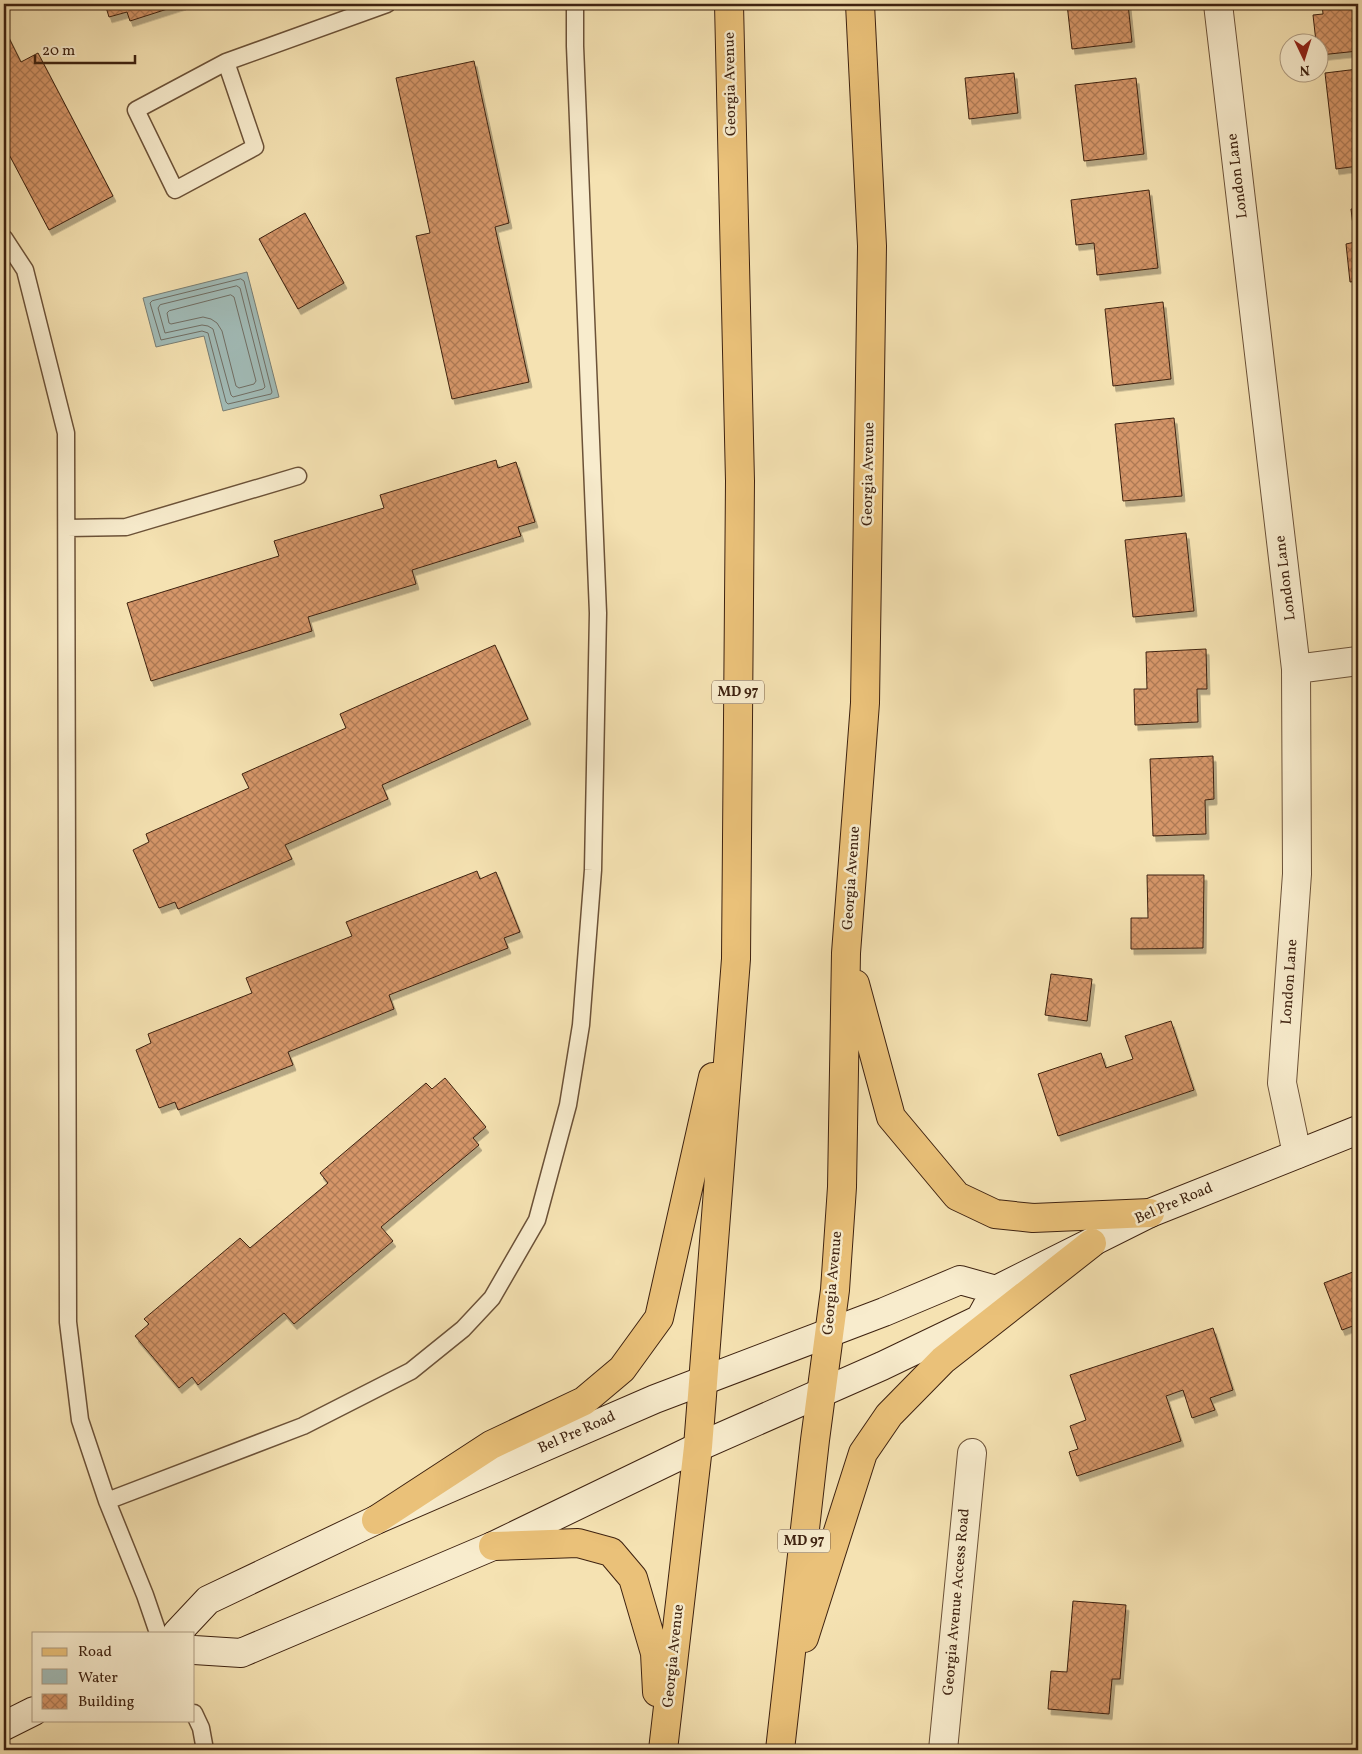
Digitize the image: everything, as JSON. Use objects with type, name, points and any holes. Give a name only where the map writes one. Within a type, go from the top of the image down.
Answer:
[{"type":"main road","name":"Georgia Avenue","points":[[662,1750],[698,1447],[736,959],[740,481],[729,4]]},
{"type":"main road","name":"Georgia Avenue","points":[[780,1750],[834,1290],[842,1187],[846,953],[865,703],[872,246],[860,4]]},
{"type":"main road","name":"London Lane","points":[[1218,4],[1296,669],[1297,874],[1282,1082],[1297,1154]]},
{"type":"main road","points":[[1296,669],[1358,662]]},
{"type":"main road","points":[[846,953],[891,1117],[954,1193],[995,1214],[1033,1218],[1150,1213]]},
{"type":"main road","points":[[376,1520],[491,1445],[584,1402],[622,1369],[659,1318],[734,978]]},
{"type":"main road","name":"Bel Pre Road","points":[[178,1632],[208,1600],[376,1520],[655,1399],[884,1312],[960,1280],[996,1290],[1150,1213],[1358,1130]]},
{"type":"main road","points":[[786,1697],[863,1454],[889,1415],[943,1360],[1092,1243]]},
{"type":"main road","points":[[195,1650],[241,1653],[492,1546],[698,1447],[882,1366],[980,1319],[996,1290]]},
{"type":"main road","name":"Georgia Avenue Access Road","points":[[943,1750],[972,1453]]},
{"type":"main road","points":[[492,1546],[578,1543],[611,1552],[634,1578],[655,1653],[662,1750]]},
{"type":"main road","points":[[4,1726],[32,1712]]},
{"type":"lane","points":[[226,62],[255,147],[175,190],[136,110],[226,62],[387,4]]},
{"type":"lane","points":[[106,1501],[303,1426],[411,1371],[463,1329],[492,1298],[537,1220],[568,1105],[581,1025],[593,870],[598,613],[576,56],[576,4]]},
{"type":"lane","points":[[4,238],[25,270],[66,433],[68,1322],[80,1420],[106,1501],[145,1595],[158,1632]]},
{"type":"lane","points":[[67,528],[126,527],[298,476]]},
{"type":"lane","points":[[195,1715],[201,1728],[205,1750]]},
{"type":"water","points":[[247,272],[279,397],[223,411],[204,336],[156,347],[143,298]]},
{"type":"building","points":[[105,4],[183,4],[130,21],[127,12],[109,17]]},
{"type":"building","points":[[1067,4],[1128,4],[1132,42],[1072,49]]},
{"type":"building","points":[[1322,4],[1358,4],[1358,51],[1330,54],[1330,32],[1315,32],[1313,15],[1323,14]]},
{"type":"building","points":[[4,28],[21,62],[38,53],[113,196],[49,230],[4,145]]},
{"type":"building","points":[[474,61],[509,223],[495,227],[529,382],[452,399],[416,236],[430,233],[396,78]]},
{"type":"building","points":[[1358,69],[1358,166],[1336,169],[1326,82],[1330,82],[1330,72]]},
{"type":"building","points":[[1014,73],[1018,113],[969,119],[965,78]]},
{"type":"building","points":[[1136,78],[1144,154],[1084,161],[1075,85]]},
{"type":"building","points":[[1149,190],[1158,268],[1097,275],[1094,243],[1076,245],[1071,200]]},
{"type":"building","points":[[1351,209],[1358,209],[1358,281],[1350,282],[1346,244],[1355,242]]},
{"type":"building","points":[[305,213],[344,283],[298,309],[259,239]]},
{"type":"building","points":[[1163,302],[1171,379],[1113,386],[1105,309]]},
{"type":"building","points":[[1358,330],[1358,352],[1356,331]]},
{"type":"building","points":[[1174,418],[1182,496],[1123,501],[1115,424]]},
{"type":"building","points":[[496,460],[498,468],[516,462],[535,522],[518,527],[521,536],[412,570],[416,584],[308,617],[312,631],[151,681],[127,603],[279,556],[274,541],[384,508],[380,495]]},
{"type":"building","points":[[1186,533],[1194,611],[1133,617],[1125,540]]},
{"type":"building","points":[[495,645],[528,719],[382,785],[388,799],[285,845],[292,859],[178,909],[175,902],[159,908],[133,850],[149,842],[146,834],[249,788],[242,774],[346,728],[340,714]]},
{"type":"building","points":[[1206,649],[1207,689],[1197,689],[1198,722],[1135,725],[1134,689],[1147,689],[1146,652]]},
{"type":"building","points":[[1213,756],[1214,799],[1205,800],[1206,834],[1153,836],[1150,759]]},
{"type":"building","points":[[477,871],[480,879],[496,872],[520,932],[504,938],[508,948],[389,995],[394,1009],[288,1052],[293,1065],[178,1110],[175,1102],[159,1108],[136,1050],[151,1043],[148,1034],[252,993],[246,978],[352,936],[346,922]]},
{"type":"building","points":[[1147,875],[1204,875],[1203,948],[1131,949],[1131,918],[1148,918]]},
{"type":"building","points":[[1051,974],[1092,979],[1087,1021],[1045,1015]]},
{"type":"building","points":[[1171,1021],[1194,1090],[1058,1136],[1038,1074],[1101,1053],[1106,1068],[1133,1059],[1125,1036]]},
{"type":"building","points":[[445,1078],[486,1127],[473,1138],[479,1145],[381,1227],[393,1241],[294,1324],[284,1313],[198,1385],[192,1377],[179,1388],[135,1336],[149,1324],[144,1319],[240,1238],[250,1248],[328,1183],[320,1173],[426,1083],[432,1089]]},
{"type":"building","points":[[1358,1270],[1358,1324],[1342,1330],[1324,1283]]},
{"type":"building","points":[[1213,1328],[1233,1390],[1210,1398],[1215,1410],[1192,1418],[1183,1390],[1166,1396],[1181,1441],[1077,1476],[1069,1452],[1078,1449],[1070,1426],[1086,1420],[1070,1375]]},
{"type":"building","points":[[1073,1601],[1126,1605],[1120,1679],[1112,1679],[1109,1714],[1048,1709],[1051,1671],[1067,1672]]}]
